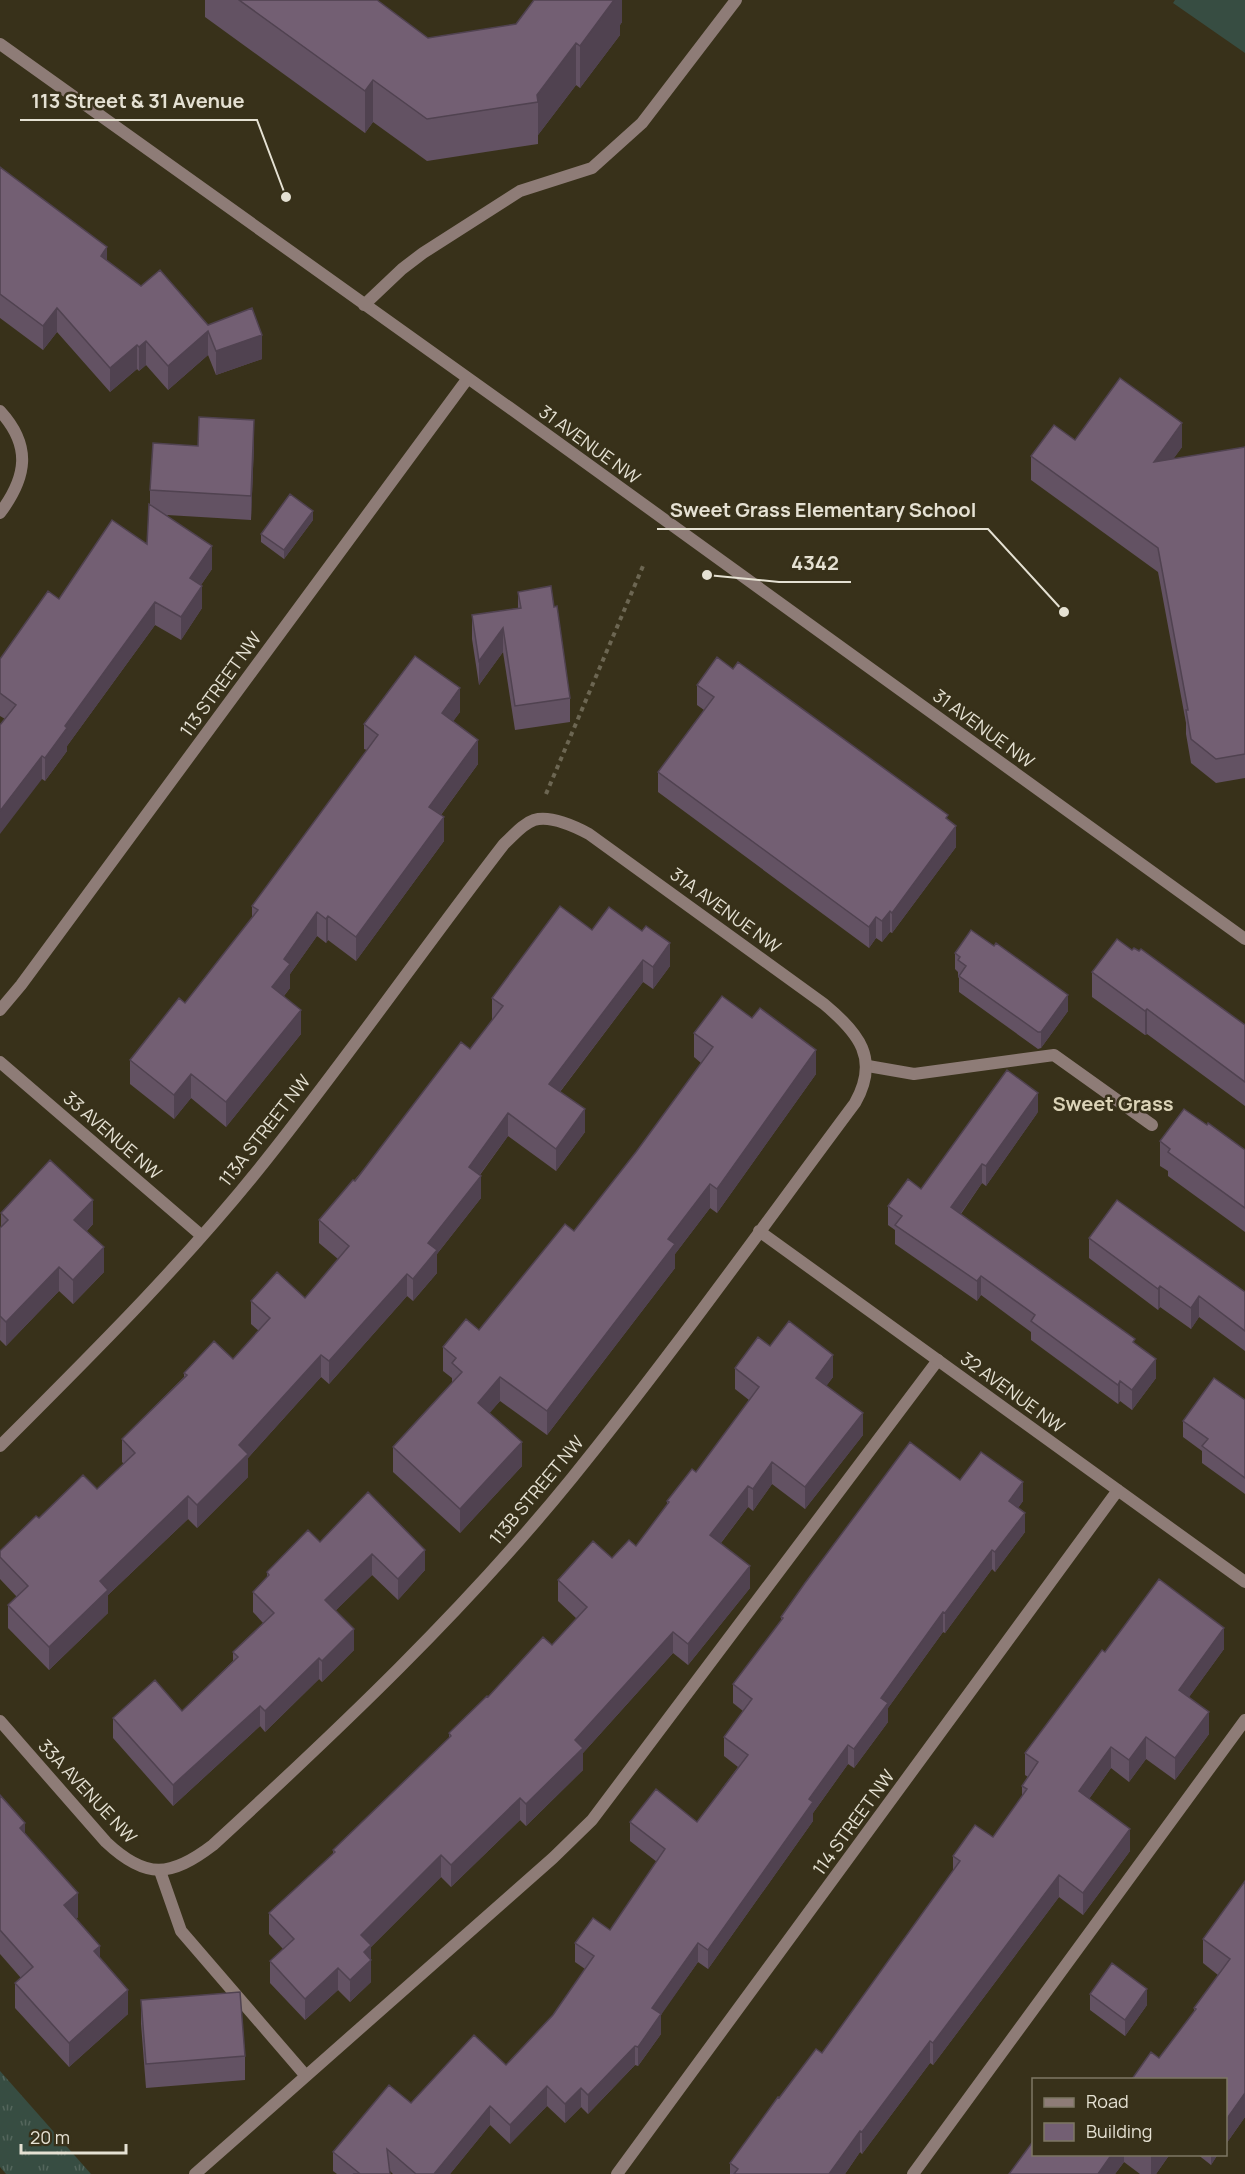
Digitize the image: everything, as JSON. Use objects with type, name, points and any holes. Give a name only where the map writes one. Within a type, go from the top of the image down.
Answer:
[{"type":"street","points":[[364,305],[402,269],[423,253],[520,191],[592,168],[642,123],[736,0]]},
{"type":"street","name":"31 AVENUE NW","points":[[0,44],[468,378],[1245,939]]},
{"type":"street","name":"113 STREET NW","points":[[0,1010],[21,985],[468,378]]},
{"type":"street","points":[[0,411],[16,432],[22,451],[23,470],[19,484],[0,513]]},
{"type":"street","name":"31A AVENUE NW","points":[[535,820],[551,820],[570,824],[589,834],[824,1004],[852,1029],[861,1044],[868,1066]]},
{"type":"street","name":"113A STREET NW","points":[[0,1446],[202,1236],[265,1161],[504,844],[521,828],[535,820]]},
{"type":"street","points":[[868,1066],[914,1074],[1054,1055],[1152,1125]]},
{"type":"street","name":"33 AVENUE NW","points":[[0,1062],[202,1236]]},
{"type":"street","name":"113B STREET NW","points":[[160,1871],[175,1868],[195,1859],[213,1845],[346,1721],[431,1635],[572,1478],[855,1103],[862,1091],[868,1066]]},
{"type":"street","name":"32 AVENUE NW","points":[[759,1231],[1245,1582]]},
{"type":"street","points":[[195,2174],[553,1858],[592,1820],[938,1360]]},
{"type":"street","name":"114 STREET NW","points":[[617,2174],[1118,1490]]},
{"type":"street","points":[[913,2174],[1245,1720]]},
{"type":"street","name":"33A AVENUE NW","points":[[0,1721],[119,1854],[146,1868],[160,1871]]},
{"type":"street","points":[[160,1871],[181,1931],[306,2076]]},
{"type":"path","points":[[535,820],[643,566]]},
{"type":"green space","points":[[1175,0],[1245,0],[1245,53],[1173,3]]},
{"type":"green space","points":[[0,2071],[91,2174],[6,2174],[0,2167]]},
{"type":"building","points":[[239,0],[377,0],[428,38],[516,24],[534,0],[614,0],[580,46],[576,43],[537,95],[538,102],[427,119],[373,80],[365,91]]},
{"type":"building","points":[[0,167],[107,247],[101,256],[141,286],[160,270],[208,325],[252,308],[262,335],[216,351],[208,331],[168,366],[146,341],[139,347],[137,345],[110,368],[57,308],[43,326],[0,294]]},
{"type":"building","points":[[1120,378],[1182,423],[1154,462],[1245,447],[1245,754],[1216,759],[1191,739],[1186,710],[1188,710],[1158,548],[1031,456],[1054,425],[1075,440]]},
{"type":"building","points":[[199,417],[254,420],[251,496],[150,490],[153,443],[198,446]]},
{"type":"building","points":[[290,494],[313,511],[284,550],[261,534]]},
{"type":"building","points":[[149,504],[212,546],[190,578],[202,586],[181,617],[155,602],[65,726],[67,728],[45,758],[42,756],[0,811],[0,725],[16,705],[0,693],[0,659],[48,591],[59,599],[112,520],[147,544]]},
{"type":"building","points":[[551,586],[554,607],[557,606],[570,698],[515,706],[503,628],[479,661],[472,615],[521,608],[518,592]]},
{"type":"building","points":[[415,656],[460,688],[442,713],[478,740],[429,807],[444,817],[356,937],[328,916],[326,919],[317,912],[284,959],[290,964],[272,987],[301,1010],[226,1102],[191,1074],[174,1095],[130,1060],[179,998],[185,1003],[258,910],[252,906],[378,735],[364,724]]},
{"type":"building","points":[[717,657],[733,669],[738,662],[948,815],[946,818],[956,826],[892,913],[890,911],[882,921],[876,917],[869,927],[658,772],[714,697],[697,685]]},
{"type":"building","points":[[560,906],[592,930],[609,907],[642,931],[646,926],[670,943],[653,967],[643,960],[549,1084],[585,1109],[556,1149],[508,1113],[469,1167],[481,1176],[428,1243],[437,1250],[413,1279],[407,1274],[329,1361],[321,1355],[239,1445],[248,1454],[197,1505],[188,1496],[100,1581],[108,1590],[49,1647],[8,1605],[28,1586],[0,1557],[0,1551],[36,1516],[39,1518],[83,1475],[97,1489],[135,1453],[122,1439],[187,1375],[184,1373],[214,1341],[233,1359],[270,1318],[251,1301],[277,1272],[305,1298],[349,1246],[319,1220],[353,1180],[355,1181],[461,1042],[470,1049],[503,1006],[492,998]]},
{"type":"building","points":[[971,930],[994,946],[996,943],[1068,995],[1041,1032],[959,976],[966,966],[958,960],[960,957],[955,953]]},
{"type":"building","points":[[1117,939],[1132,950],[1141,949],[1245,1025],[1245,1082],[1147,1009],[1145,1011],[1092,972]]},
{"type":"building","points":[[722,996],[752,1018],[760,1008],[816,1050],[717,1189],[710,1184],[668,1239],[675,1244],[547,1411],[500,1377],[478,1403],[522,1442],[460,1509],[393,1447],[462,1372],[452,1363],[456,1358],[443,1347],[466,1319],[479,1330],[565,1224],[574,1231],[636,1152],[713,1047],[694,1033]]},
{"type":"building","points":[[1007,1070],[1038,1093],[986,1166],[982,1164],[951,1207],[1135,1339],[1133,1342],[1156,1359],[1132,1390],[1120,1381],[1118,1385],[1031,1321],[1035,1315],[981,1276],[977,1281],[895,1225],[902,1216],[888,1206],[908,1179],[921,1189]]},
{"type":"building","points":[[1184,1109],[1245,1150],[1245,1208],[1168,1152],[1170,1149],[1160,1141]]},
{"type":"building","points":[[50,1160],[93,1200],[74,1220],[104,1247],[73,1280],[59,1267],[6,1322],[0,1316],[0,1228],[8,1220],[1,1213]]},
{"type":"building","points":[[1117,1200],[1245,1292],[1245,1331],[1199,1296],[1191,1308],[1160,1286],[1158,1289],[1089,1238]]},
{"type":"building","points":[[789,1321],[833,1355],[816,1378],[863,1413],[805,1487],[772,1462],[753,1489],[748,1486],[710,1535],[750,1566],[688,1644],[673,1632],[575,1740],[583,1748],[526,1804],[520,1798],[451,1865],[441,1855],[361,1935],[371,1945],[364,1952],[371,1960],[350,1980],[338,1968],[305,1999],[270,1961],[294,1939],[269,1913],[335,1852],[333,1850],[451,1736],[449,1733],[488,1697],[543,1637],[552,1645],[587,1607],[558,1580],[593,1541],[612,1558],[629,1540],[636,1546],[669,1502],[667,1501],[692,1469],[696,1472],[759,1387],[735,1368],[758,1337],[770,1346]]},
{"type":"building","points":[[1214,1378],[1245,1400],[1245,1478],[1202,1446],[1208,1439],[1183,1421]]},
{"type":"building","points":[[910,1442],[960,1480],[981,1452],[1023,1482],[1009,1501],[1025,1513],[995,1552],[992,1550],[945,1613],[943,1612],[881,1698],[888,1703],[854,1749],[848,1745],[809,1799],[813,1802],[708,1950],[698,1943],[652,2008],[661,2014],[638,2047],[635,2046],[588,2095],[581,2088],[565,2104],[547,2086],[510,2125],[490,2106],[434,2174],[416,2174],[387,2149],[390,2174],[353,2174],[359,2173],[333,2152],[389,2085],[411,2103],[474,2035],[506,2065],[553,2015],[594,1956],[575,1943],[593,1918],[610,1930],[665,1849],[630,1822],[656,1789],[697,1822],[748,1755],[724,1737],[752,1699],[733,1684]]},
{"type":"building","points":[[368,1492],[425,1550],[398,1579],[372,1554],[325,1600],[354,1629],[322,1661],[319,1658],[265,1711],[260,1706],[173,1785],[113,1718],[155,1680],[182,1711],[238,1657],[233,1652],[274,1613],[253,1592],[269,1575],[267,1572],[308,1530],[320,1542]]},
{"type":"building","points":[[1159,1579],[1224,1628],[1179,1690],[1209,1712],[1175,1758],[1146,1737],[1129,1760],[1111,1747],[1079,1791],[1130,1829],[1083,1893],[1059,1875],[933,2043],[930,2041],[829,2174],[734,2174],[738,2169],[730,2163],[816,2049],[822,2053],[960,1861],[953,1856],[975,1825],[993,1837],[1027,1789],[1022,1786],[1038,1762],[1025,1753],[1102,1650],[1105,1652]]},
{"type":"building","points":[[0,1795],[25,1823],[20,1828],[78,1893],[64,1905],[100,1946],[94,1951],[128,1990],[69,2043],[15,1983],[33,1967],[0,1930]]},
{"type":"building","points":[[1245,1881],[1245,2093],[1227,2119],[1227,2078],[1133,2078],[1151,2052],[1159,2058],[1230,1959],[1203,1939]]},
{"type":"building","points":[[1112,1963],[1147,1989],[1125,2020],[1090,1994]]},
{"type":"building","points":[[240,1992],[245,2056],[146,2064],[141,2000]]},
{"type":"building","points":[[1032,2143],[1032,2156],[1111,2156],[1098,2174],[1009,2174]]},
{"type":"place","name":"113 Street & 31 Avenue","points":[[286,197]]},
{"type":"place","name":"4342","points":[[707,575]]},
{"type":"place","name":"Sweet Grass Elementary School","points":[[1064,612]]},
{"type":"district","name":"Sweet Grass","points":[[1113,1103]]}]
